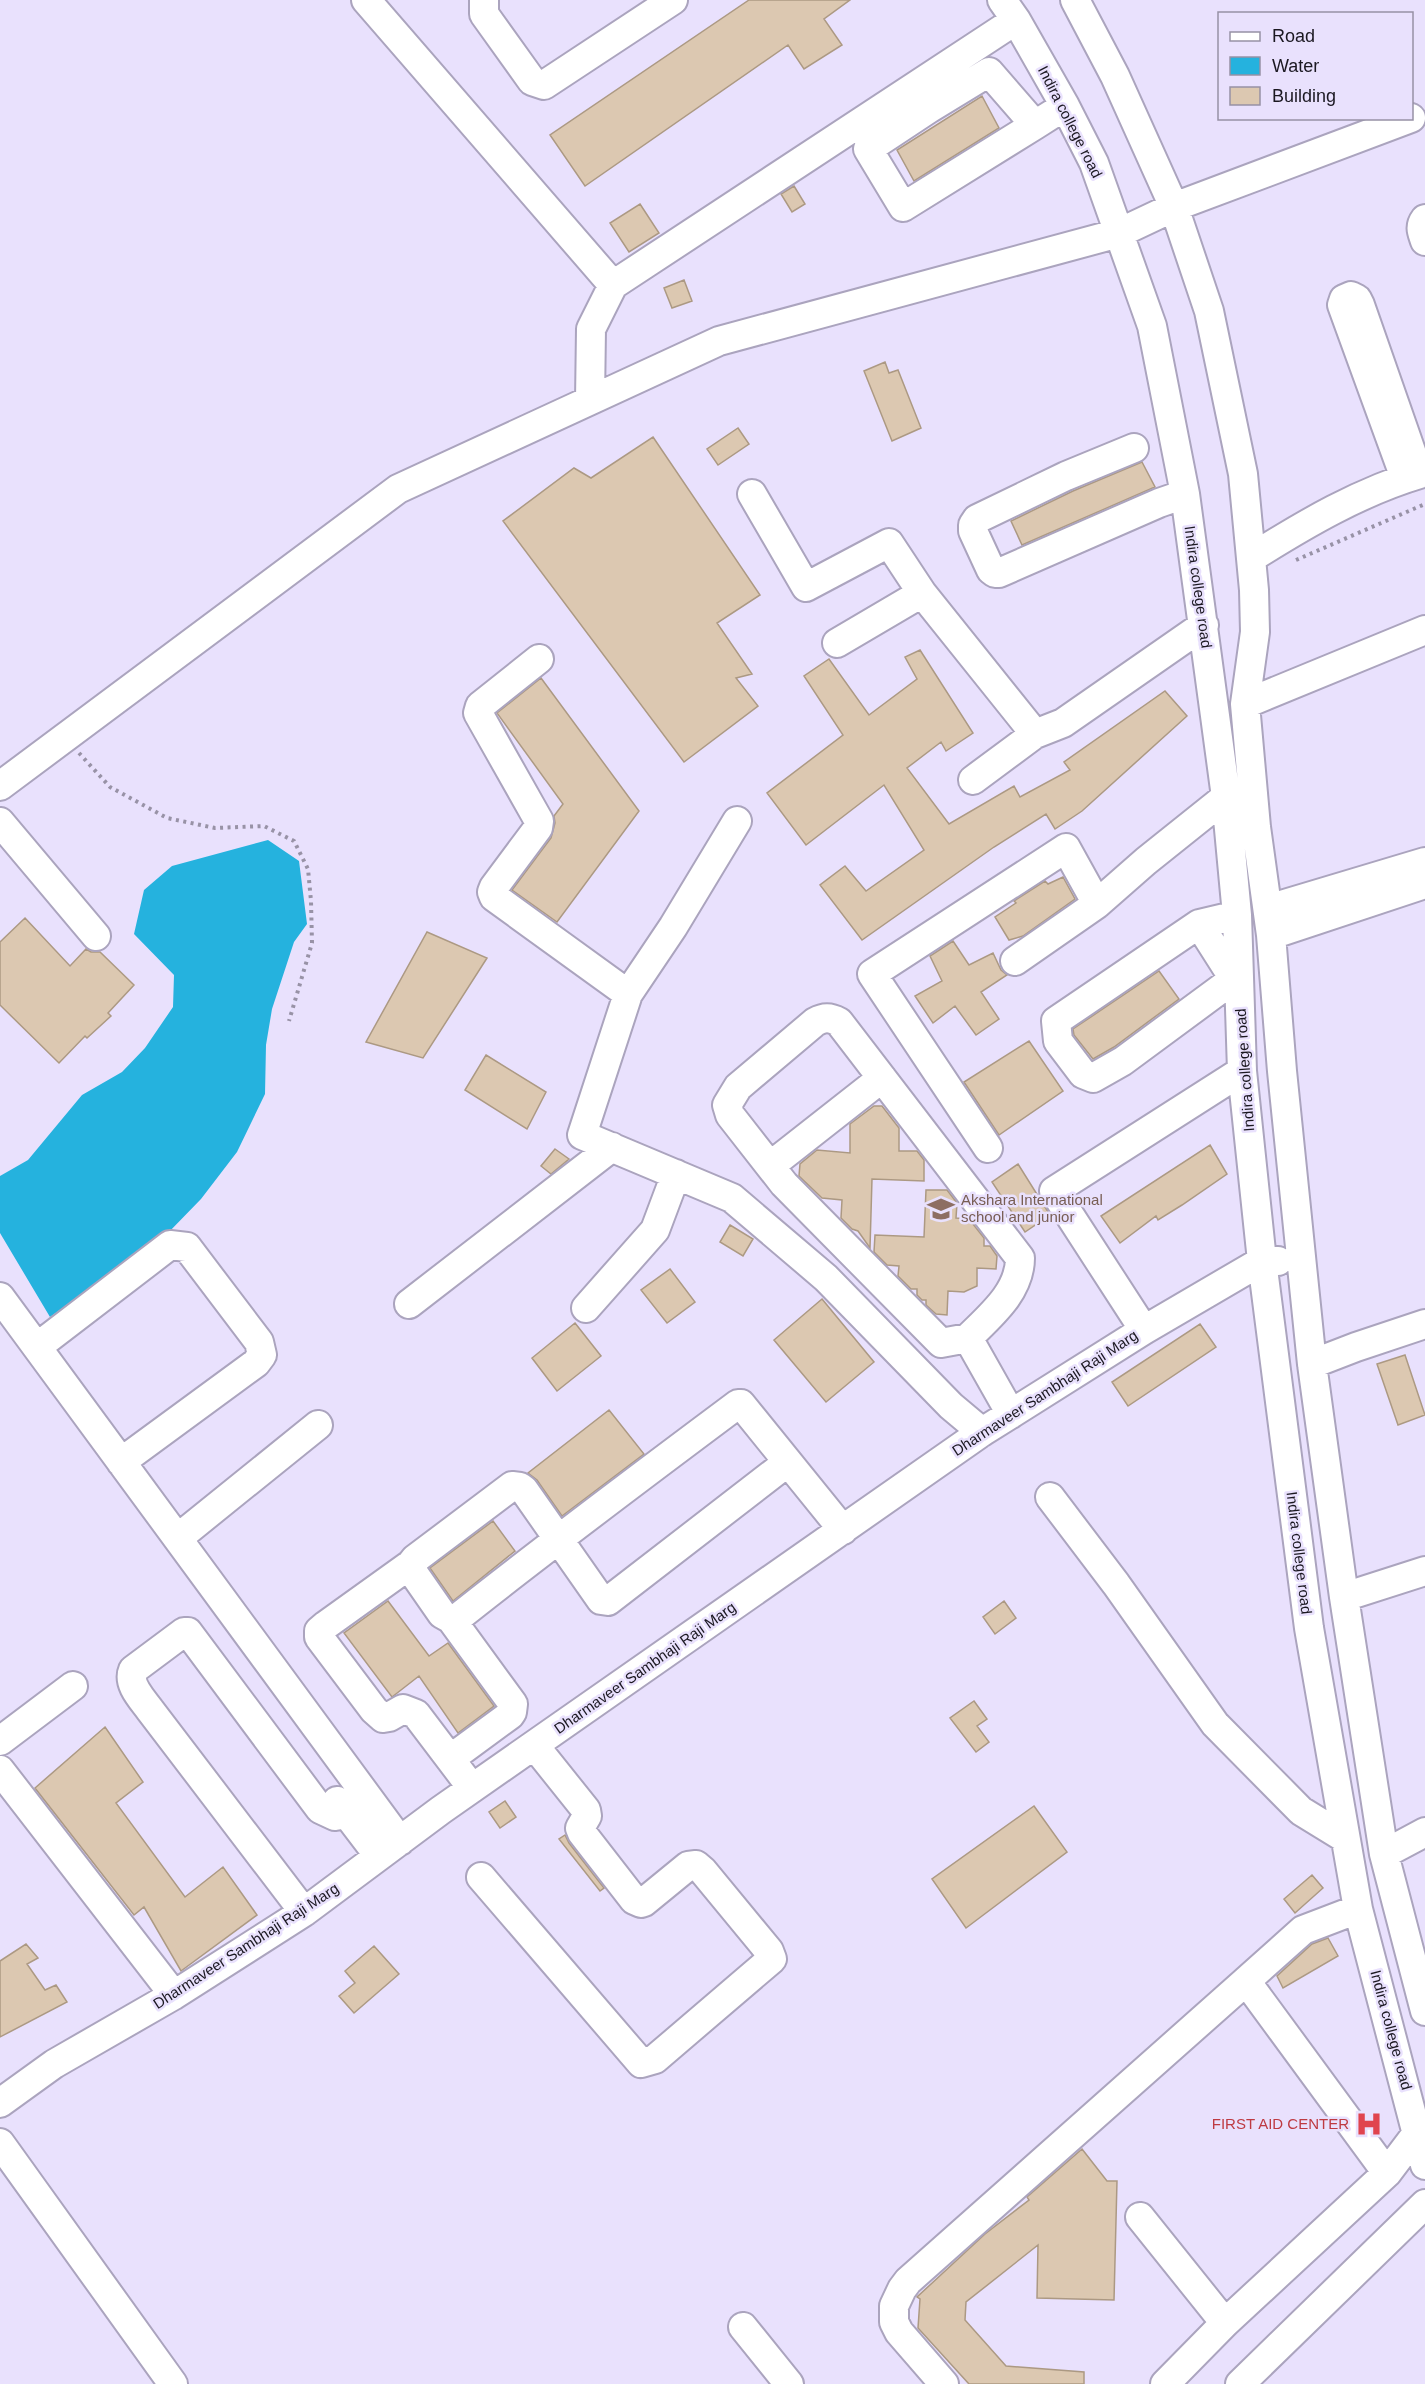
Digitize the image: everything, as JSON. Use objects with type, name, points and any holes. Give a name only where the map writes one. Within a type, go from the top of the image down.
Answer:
[{"type":"street","points":[[366,0],[613,285]]},
{"type":"street","points":[[484,0],[484,14],[532,81],[544,85],[673,0]]},
{"type":"street","points":[[1075,0],[1115,76],[1174,207],[1209,311],[1243,474],[1255,632],[1245,704],[1256,828],[1270,922],[1300,1260],[1312,1364],[1344,1597],[1384,1854],[1425,2011]]},
{"type":"street","points":[[590,400],[591,329],[613,285],[1009,10]]},
{"type":"street","name":"Indira college road","points":[[1009,10],[1065,106],[1094,163],[1152,326],[1185,494],[1226,797],[1237,915],[1242,1071],[1262,1261],[1309,1628],[1358,1909],[1425,2165]]},
{"type":"street","points":[[1035,125],[989,72],[868,149],[903,207],[1035,125],[1065,106]]},
{"type":"street","points":[[0,786],[398,489],[719,341],[1119,233],[1174,207],[1406,120]]},
{"type":"street","points":[[1425,219],[1421,224],[1421,230],[1425,241]]},
{"type":"street","points":[[1351,296],[1357,299],[1360,305],[1416,475],[1342,305],[1344,299],[1351,296]]},
{"type":"street","points":[[1134,448],[1066,476],[977,519],[973,525],[973,531],[991,570],[999,573],[1159,503],[1185,494]]},
{"type":"street","points":[[1251,558],[1293,532],[1364,494],[1416,475]]},
{"type":"street","points":[[752,494],[806,587],[899,538],[922,592],[1035,734]]},
{"type":"street","points":[[837,643],[922,592]]},
{"type":"street","points":[[973,780],[1035,734],[1063,723],[1204,625]]},
{"type":"street","points":[[1245,704],[1425,630]]},
{"type":"street","points":[[539,659],[480,706],[478,713],[539,821],[538,828],[492,892],[494,897],[628,994]]},
{"type":"street","points":[[1015,961],[1097,904],[1146,861],[1226,797]]},
{"type":"street","points":[[737,821],[673,927],[628,994],[582,1135],[732,1198],[826,1278],[951,1406],[982,1432]]},
{"type":"street","points":[[0,822],[96,936]]},
{"type":"street","points":[[988,1148],[872,974],[1066,848],[1097,904]]},
{"type":"street","points":[[1270,922],[1425,862]]},
{"type":"street","points":[[1270,922],[1425,884]]},
{"type":"street","points":[[1199,924],[1234,979],[1123,1061],[1093,1078],[1083,1074],[1058,1041],[1056,1021],[1199,924],[1237,915]]},
{"type":"street","points":[[823,1018],[831,1018],[838,1022],[1020,1258],[1020,1271],[1013,1288],[968,1338],[941,1343],[777,1175],[730,1115],[727,1105],[738,1088],[815,1022],[823,1018]]},
{"type":"street","points":[[1144,1330],[1054,1191],[1242,1071]]},
{"type":"street","points":[[750,1212],[777,1175],[882,1078]]},
{"type":"street","points":[[409,1304],[612,1147]]},
{"type":"street","points":[[586,1308],[655,1230],[676,1174]]},
{"type":"street","points":[[37,1347],[170,1245],[178,1244],[187,1247],[259,1342],[262,1355],[256,1363],[122,1462]]},
{"type":"street","name":"Dharmaveer Sambhaji Raji Marg","points":[[0,2103],[54,2064],[174,1995],[304,1912],[472,1788],[982,1432],[1144,1330],[1262,1261],[1300,1260]]},
{"type":"street","points":[[0,1297],[178,1538],[390,1849]]},
{"type":"street","points":[[1312,1364],[1424,1329]]},
{"type":"street","points":[[968,1338],[1011,1414]]},
{"type":"street","points":[[451,1619],[456,1618],[738,1404],[744,1406],[843,1530]]},
{"type":"street","points":[[178,1538],[318,1425]]},
{"type":"street","points":[[472,1788],[416,1714],[403,1709],[383,1718],[374,1710],[319,1637],[319,1631],[512,1486],[524,1490],[601,1600],[608,1601],[788,1462]]},
{"type":"street","points":[[1050,1497],[1116,1584],[1215,1724],[1301,1811],[1345,1838]]},
{"type":"street","points":[[411,1564],[413,1574],[435,1606],[451,1619],[513,1704],[510,1715],[450,1759]]},
{"type":"street","points":[[1344,1597],[1425,1571]]},
{"type":"street","points":[[304,1912],[150,1710],[132,1682],[133,1670],[184,1632],[188,1632],[320,1809],[335,1816],[347,1814],[390,1849]]},
{"type":"street","points":[[154,1680],[155,1670],[195,1642]]},
{"type":"street","points":[[0,1741],[73,1686]]},
{"type":"street","points":[[481,1877],[641,2063],[655,2059],[772,1959],[769,1951],[696,1865],[688,1866],[644,1902],[634,1900],[582,1833],[580,1828],[587,1816],[586,1810],[534,1745]]},
{"type":"street","points":[[0,1770],[174,1995]]},
{"type":"street","points":[[1384,1854],[1425,1832]]},
{"type":"street","points":[[944,2384],[899,2332],[894,2322],[894,2306],[902,2289],[974,2221],[1303,1929],[1358,1909]]},
{"type":"street","points":[[1246,1981],[1387,2173]]},
{"type":"street","points":[[1165,2384],[1225,2323],[1387,2173],[1418,2132]]},
{"type":"street","points":[[0,2143],[173,2384]]},
{"type":"street","points":[[1239,2384],[1425,2204]]},
{"type":"street","points":[[1140,2217],[1225,2323]]},
{"type":"street","points":[[743,2327],[789,2384]]},
{"type":"path","points":[[1293,561],[1425,504]]},
{"type":"path","points":[[64,737],[110,787],[167,818],[215,828],[264,826],[294,841],[308,869],[312,943],[289,1021]]},
{"type":"water","points":[[268,840],[299,861],[307,924],[294,942],[272,1009],[266,1045],[265,1094],[237,1152],[201,1199],[167,1234],[50,1317],[0,1233],[0,1176],[28,1160],[82,1095],[122,1072],[145,1048],[173,1007],[174,975],[134,934],[144,890],[172,866]]},
{"type":"building","points":[[749,0],[850,0],[824,19],[842,45],[804,69],[788,45],[585,186],[550,135]]},
{"type":"building","points":[[982,96],[999,128],[914,181],[897,150]]},
{"type":"building","points":[[794,186],[805,204],[792,212],[781,194]]},
{"type":"building","points":[[640,204],[659,233],[629,252],[610,223]]},
{"type":"building","points":[[684,280],[692,301],[672,308],[664,288]]},
{"type":"building","points":[[885,362],[889,373],[898,370],[921,428],[892,441],[864,371]]},
{"type":"building","points":[[738,428],[749,444],[718,465],[707,449]]},
{"type":"building","points":[[653,437],[760,595],[717,623],[752,674],[736,678],[758,706],[684,762],[503,521],[574,468],[591,478]]},
{"type":"building","points":[[1142,462],[1155,487],[1022,545],[1011,521],[1073,491]]},
{"type":"building","points":[[920,650],[973,733],[946,751],[941,742],[907,768],[949,824],[1014,786],[1020,797],[1070,770],[1064,762],[1165,691],[1187,716],[1082,811],[1055,829],[1046,814],[994,847],[862,940],[820,885],[845,866],[866,891],[924,850],[884,785],[806,845],[767,793],[843,735],[804,676],[829,659],[869,715],[917,679],[905,657]]},
{"type":"building","points":[[541,678],[639,811],[557,922],[512,890],[551,838],[555,823],[554,816],[563,804],[497,713]]},
{"type":"building","points":[[1063,877],[1075,899],[1023,936],[1009,940],[995,917],[1016,903],[1014,901],[1045,881],[1048,884]]},
{"type":"building","points":[[25,918],[70,966],[86,949],[91,952],[100,952],[134,985],[108,1013],[111,1016],[87,1038],[85,1036],[59,1063],[0,1005],[0,942]]},
{"type":"building","points":[[427,932],[487,958],[423,1058],[366,1042]]},
{"type":"building","points":[[953,941],[969,965],[993,953],[1001,970],[1007,975],[981,992],[999,1019],[976,1035],[955,1006],[933,1023],[915,996],[942,981],[930,956]]},
{"type":"building","points":[[1159,971],[1179,999],[1114,1047],[1093,1059],[1074,1035],[1073,1029]]},
{"type":"building","points":[[1029,1041],[1063,1091],[999,1135],[964,1082]]},
{"type":"building","points":[[486,1055],[546,1092],[527,1129],[465,1090]]},
{"type":"building","points":[[874,1106],[882,1106],[899,1128],[899,1151],[917,1151],[924,1160],[924,1181],[872,1179],[870,1248],[858,1231],[852,1229],[841,1218],[842,1200],[822,1198],[799,1176],[800,1164],[817,1150],[850,1153],[850,1124]]},
{"type":"building","points":[[1210,1145],[1227,1174],[1158,1220],[1156,1216],[1120,1243],[1101,1216]]},
{"type":"building","points":[[555,1149],[569,1159],[551,1174],[541,1166]]},
{"type":"building","points":[[1018,1164],[1050,1215],[1025,1232],[992,1182]]},
{"type":"building","points":[[926,1190],[947,1190],[957,1203],[956,1218],[969,1219],[984,1238],[984,1246],[990,1246],[997,1256],[996,1269],[977,1268],[977,1286],[964,1292],[948,1291],[947,1315],[936,1314],[926,1305],[926,1300],[922,1300],[917,1295],[917,1289],[911,1289],[898,1276],[899,1266],[887,1265],[874,1252],[875,1235],[924,1237]]},
{"type":"building","points":[[730,1225],[753,1239],[743,1256],[720,1242]]},
{"type":"building","points":[[670,1269],[695,1302],[667,1323],[641,1290]]},
{"type":"building","points":[[822,1299],[874,1362],[826,1402],[774,1340]]},
{"type":"building","points":[[575,1323],[601,1356],[557,1391],[532,1358]]},
{"type":"building","points":[[1200,1324],[1216,1347],[1128,1406],[1112,1382]]},
{"type":"building","points":[[1405,1355],[1425,1415],[1398,1425],[1377,1364]]},
{"type":"building","points":[[609,1410],[644,1454],[562,1516],[537,1480],[528,1473]]},
{"type":"building","points":[[493,1521],[515,1551],[453,1601],[430,1568]]},
{"type":"building","points":[[388,1601],[429,1656],[448,1643],[494,1706],[458,1733],[419,1676],[392,1697],[344,1633]]},
{"type":"building","points":[[1004,1601],[1016,1618],[995,1634],[983,1617]]},
{"type":"building","points":[[974,1701],[987,1719],[977,1726],[989,1742],[976,1752],[950,1718]]},
{"type":"building","points":[[105,1727],[143,1782],[116,1803],[185,1897],[223,1867],[257,1915],[181,1971],[144,1907],[134,1915],[35,1788]]},
{"type":"building","points":[[505,1801],[516,1817],[500,1828],[489,1812]]},
{"type":"building","points":[[1034,1806],[1067,1852],[966,1928],[932,1879]]},
{"type":"building","points":[[565,1835],[604,1888],[600,1891],[559,1839]]},
{"type":"building","points":[[1312,1875],[1323,1888],[1295,1913],[1284,1899]]},
{"type":"building","points":[[1328,1938],[1338,1956],[1283,1988],[1277,1976],[1312,1944]]},
{"type":"building","points":[[26,1944],[38,1958],[27,1964],[45,1990],[56,1985],[67,2002],[0,2037],[0,1961]]},
{"type":"building","points":[[374,1946],[399,1974],[354,2013],[339,1996],[355,1983],[345,1971]]},
{"type":"building","points":[[1082,2149],[1107,2181],[1117,2181],[1114,2300],[1037,2298],[1038,2245],[966,2302],[965,2320],[1006,2366],[1084,2372],[1084,2384],[969,2384],[918,2328],[920,2299],[917,2297],[985,2234],[1029,2200],[1027,2197]]},
{"type":"place","name":"Akshara International school and junior","points":[[941,1209]]},
{"type":"place","name":"FIRST AID CENTER","points":[[1369,2124]]}]
